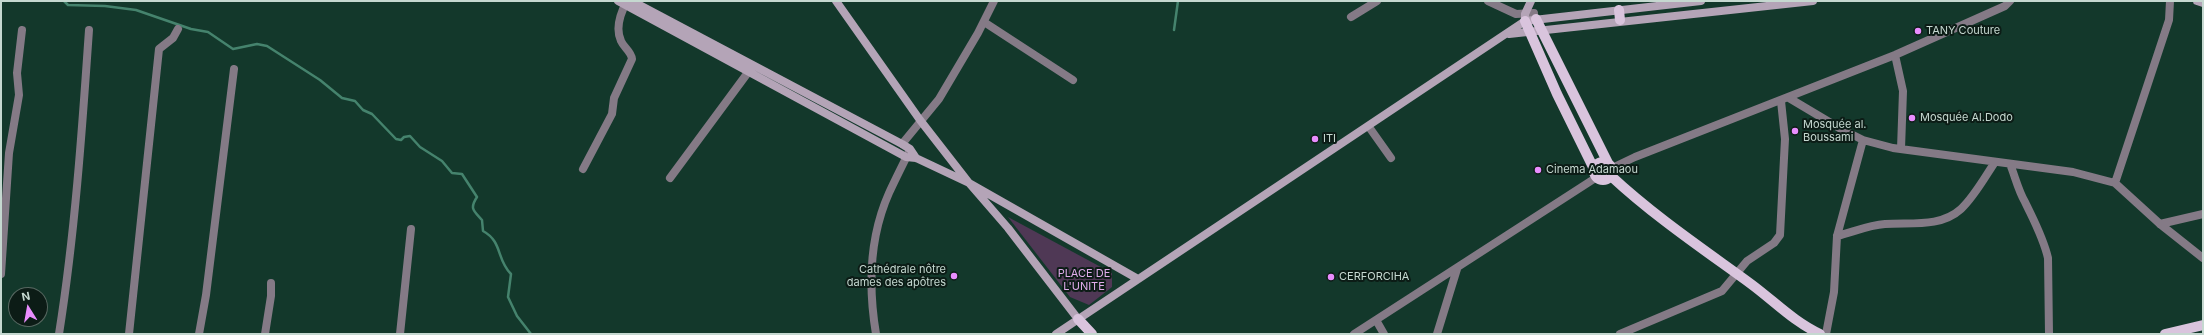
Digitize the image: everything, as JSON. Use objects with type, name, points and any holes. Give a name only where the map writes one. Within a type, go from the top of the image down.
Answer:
[{"type":"main road","points":[[836,1],[920,120],[969,183],[1008,228],[1078,319],[1092,334]]},
{"type":"main road","points":[[1506,34],[1530,32],[1701,1]]},
{"type":"main road","points":[[1056,334],[1369,127],[1530,17],[1619,15],[1813,1]]},
{"type":"main road","points":[[2197,1],[2203,3]]},
{"type":"main road","points":[[625,2],[751,69],[902,144],[910,149],[916,158]]},
{"type":"main road","points":[[1530,2],[1530,32],[1557,94],[1596,173],[1603,180],[1610,169]]},
{"type":"main road","points":[[1530,17],[1541,30],[1610,169]]},
{"type":"main road","points":[[751,69],[906,158],[916,158],[969,183],[1138,279]]},
{"type":"main road","points":[[1557,94],[1570,87]]},
{"type":"main road","points":[[1596,173],[1600,162],[1610,169],[1638,201],[1780,309],[1820,334]]},
{"type":"main road","points":[[2165,334],[2203,325]]},
{"type":"street","points":[[984,1],[990,9]]},
{"type":"street","points":[[902,144],[920,120],[939,99],[984,22],[994,1]]},
{"type":"street","points":[[1351,18],[1377,1]]},
{"type":"street","points":[[1488,1],[1510,12],[1530,17]]},
{"type":"street","points":[[1610,169],[1635,157],[1789,98],[1895,55],[1998,9],[2010,1]]},
{"type":"street","points":[[2115,183],[2169,20],[2170,1]]},
{"type":"street","points":[[583,169],[612,114],[614,98],[632,59],[631,54],[620,39],[619,18],[625,2]]},
{"type":"street","points":[[984,22],[1073,80]]},
{"type":"street","points":[[129,334],[159,49],[173,38],[178,29]]},
{"type":"street","points":[[1,274],[9,152],[19,95],[17,73],[22,30]]},
{"type":"street","points":[[59,334],[68,280],[80,153],[89,30]]},
{"type":"street","points":[[1895,55],[1904,91],[1901,149]]},
{"type":"street","points":[[199,334],[206,295],[234,69]]},
{"type":"street","points":[[670,178],[751,69]]},
{"type":"street","points":[[1789,98],[1841,130],[1863,140],[1901,149],[2073,172],[2115,183],[2160,224],[2203,258]]},
{"type":"street","points":[[1620,334],[1722,291],[1737,275],[1747,260],[1774,243],[1780,235],[1786,139],[1781,101]]},
{"type":"street","points":[[1369,127],[1391,158]]},
{"type":"street","points":[[1820,334],[1834,292],[1838,236],[1863,140]]},
{"type":"street","points":[[876,334],[872,308],[872,246],[888,195],[910,149]]},
{"type":"street","points":[[1838,236],[1874,226],[1916,225],[1951,216],[1961,209],[1994,162]]},
{"type":"street","points":[[2010,164],[2024,201],[2037,224],[2048,258],[2049,334]]},
{"type":"street","points":[[1354,334],[1457,269],[1596,173]]},
{"type":"street","points":[[2160,224],[2203,214]]},
{"type":"street","points":[[400,334],[411,229]]},
{"type":"street","points":[[1437,334],[1457,269]]},
{"type":"street","points":[[265,334],[271,296],[271,283]]},
{"type":"street","points":[[1376,320],[1384,334]]},
{"type":"green space","name":"PLACE DE L'UNITE","points":[[1008,217],[1112,273],[1112,287],[1089,305],[1070,297]]},
{"type":"waterway","points":[[64,1],[68,5],[105,6],[136,10],[191,29],[208,32],[233,49],[257,44],[267,46],[320,80],[342,98],[355,101],[363,110],[372,114],[396,139],[401,140],[404,137],[410,136],[420,147],[442,161],[452,173],[462,174],[477,197],[473,207],[482,220],[483,231],[494,240],[503,262],[511,274],[508,297],[517,316],[531,334]]},
{"type":"waterway","points":[[1174,30],[1178,1]]},
{"type":"place","name":"TANY Couture","points":[[1918,31]]},
{"type":"place","name":"Mosquée Al.Dodo","points":[[1912,118]]},
{"type":"place","name":"Mosquée al. Boussami","points":[[1795,131]]},
{"type":"place","name":"ITI","points":[[1315,139]]},
{"type":"place","name":"Cinema Adamaou","points":[[1538,170]]},
{"type":"place","name":"Cathédrale nôtre dames des apôtres","points":[[954,276]]},
{"type":"place","name":"CERFORCIHA","points":[[1331,277]]}]
